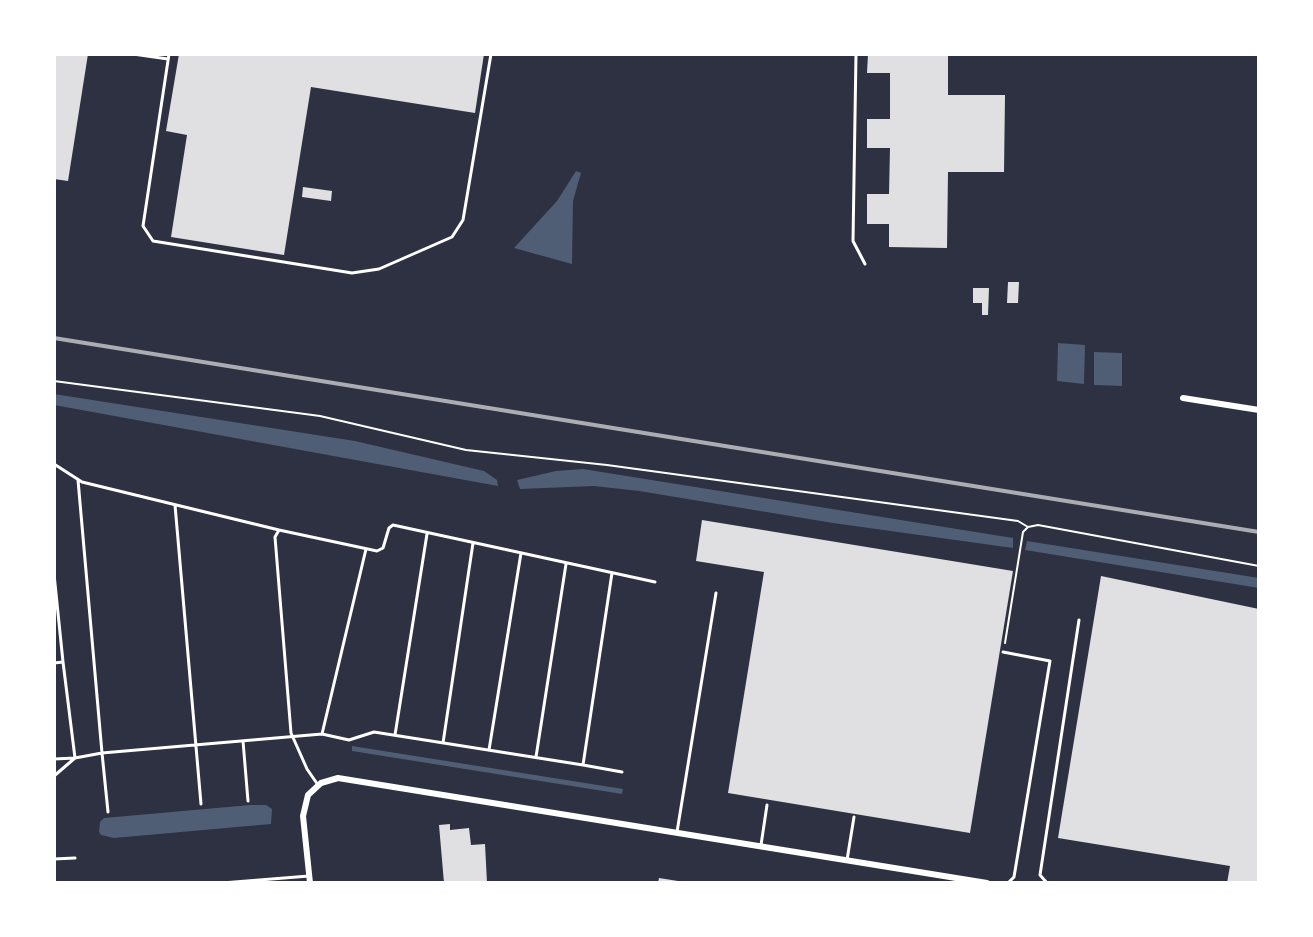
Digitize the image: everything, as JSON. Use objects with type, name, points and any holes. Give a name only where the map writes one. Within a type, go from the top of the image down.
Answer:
[{"type":"street","points":[[1183,398],[1259,410]]},
{"type":"street","points":[[309,880],[303,816],[308,795],[319,786],[338,778],[987,883]]},
{"type":"lane","points":[[133,54],[168,56],[143,226],[153,241],[352,273],[379,269],[452,237],[463,220],[491,54]]},
{"type":"lane","points":[[856,54],[853,241],[865,264]]},
{"type":"lane","points":[[54,464],[78,480],[366,549],[377,551],[383,548],[389,528],[393,525],[655,582]]},
{"type":"lane","points":[[78,480],[108,812]]},
{"type":"lane","points":[[175,505],[201,804]]},
{"type":"lane","points":[[279,530],[275,537],[293,737],[307,769],[319,786]]},
{"type":"lane","points":[[395,735],[427,533]]},
{"type":"lane","points":[[443,743],[473,543]]},
{"type":"lane","points":[[322,734],[366,549]]},
{"type":"lane","points":[[489,750],[521,553]]},
{"type":"lane","points":[[536,757],[566,563]]},
{"type":"lane","points":[[583,765],[612,573]]},
{"type":"lane","points":[[54,574],[75,758]]},
{"type":"lane","points":[[677,832],[716,593]]},
{"type":"lane","points":[[1047,883],[1040,875],[1079,620]]},
{"type":"lane","points":[[1003,652],[1050,661],[1014,877],[1008,883]]},
{"type":"lane","points":[[54,663],[63,662]]},
{"type":"lane","points":[[54,759],[322,734],[349,740],[374,732],[622,772]]},
{"type":"lane","points":[[243,741],[248,801]]},
{"type":"lane","points":[[54,776],[75,758]]},
{"type":"lane","points":[[761,846],[767,805]]},
{"type":"lane","points":[[847,860],[854,817]]},
{"type":"lane","points":[[54,859],[75,858]]},
{"type":"lane","points":[[222,883],[309,880]]},
{"type":"path","points":[[54,381],[320,416],[466,450],[607,465],[1018,521],[1028,527]]},
{"type":"path","points":[[1003,652],[1023,532],[1028,527],[1038,525],[1259,566]]},
{"type":"water","points":[[576,171],[581,173],[573,201],[572,264],[514,248],[557,201]]},
{"type":"water","points":[[1058,343],[1085,345],[1084,384],[1057,381]]},
{"type":"water","points":[[1094,352],[1122,353],[1122,386],[1094,385]]},
{"type":"water","points":[[54,394],[355,441],[484,471],[497,480],[498,486],[54,405]]},
{"type":"water","points":[[583,469],[1013,538],[1013,548],[833,523],[639,491],[594,486],[520,489],[517,480],[556,471]]},
{"type":"water","points":[[1027,541],[1259,578],[1259,588],[1025,550]]},
{"type":"water","points":[[352,746],[623,789],[622,794],[352,751]]},
{"type":"water","points":[[266,805],[272,809],[271,824],[114,838],[99,832],[100,822],[104,818]]},
{"type":"building","points":[[54,54],[88,54],[68,181],[54,179]]},
{"type":"building","points":[[179,54],[484,54],[475,113],[311,87],[284,255],[171,237],[187,135],[166,131]]},
{"type":"building","points":[[868,54],[948,54],[948,95],[1005,95],[1004,172],[948,172],[947,248],[889,247],[889,224],[867,224],[867,194],[889,194],[890,148],[867,148],[867,119],[890,119],[890,73],[867,73]]},
{"type":"building","points":[[303,187],[332,191],[331,201],[302,197]]},
{"type":"building","points":[[1008,282],[1019,282],[1018,303],[1007,303]]},
{"type":"building","points":[[973,288],[989,288],[988,315],[982,315],[982,303],[973,303]]},
{"type":"building","points":[[702,520],[1013,571],[970,833],[728,793],[764,572],[696,561]]},
{"type":"building","points":[[1101,576],[1259,609],[1259,883],[1227,883],[1230,866],[1058,838]]},
{"type":"building","points":[[450,824],[450,830],[469,828],[471,845],[485,844],[487,883],[444,883],[439,825]]},
{"type":"building","points":[[659,878],[678,881],[678,883],[658,883]]},
{"type":"railway","points":[[54,338],[1259,532]]}]
